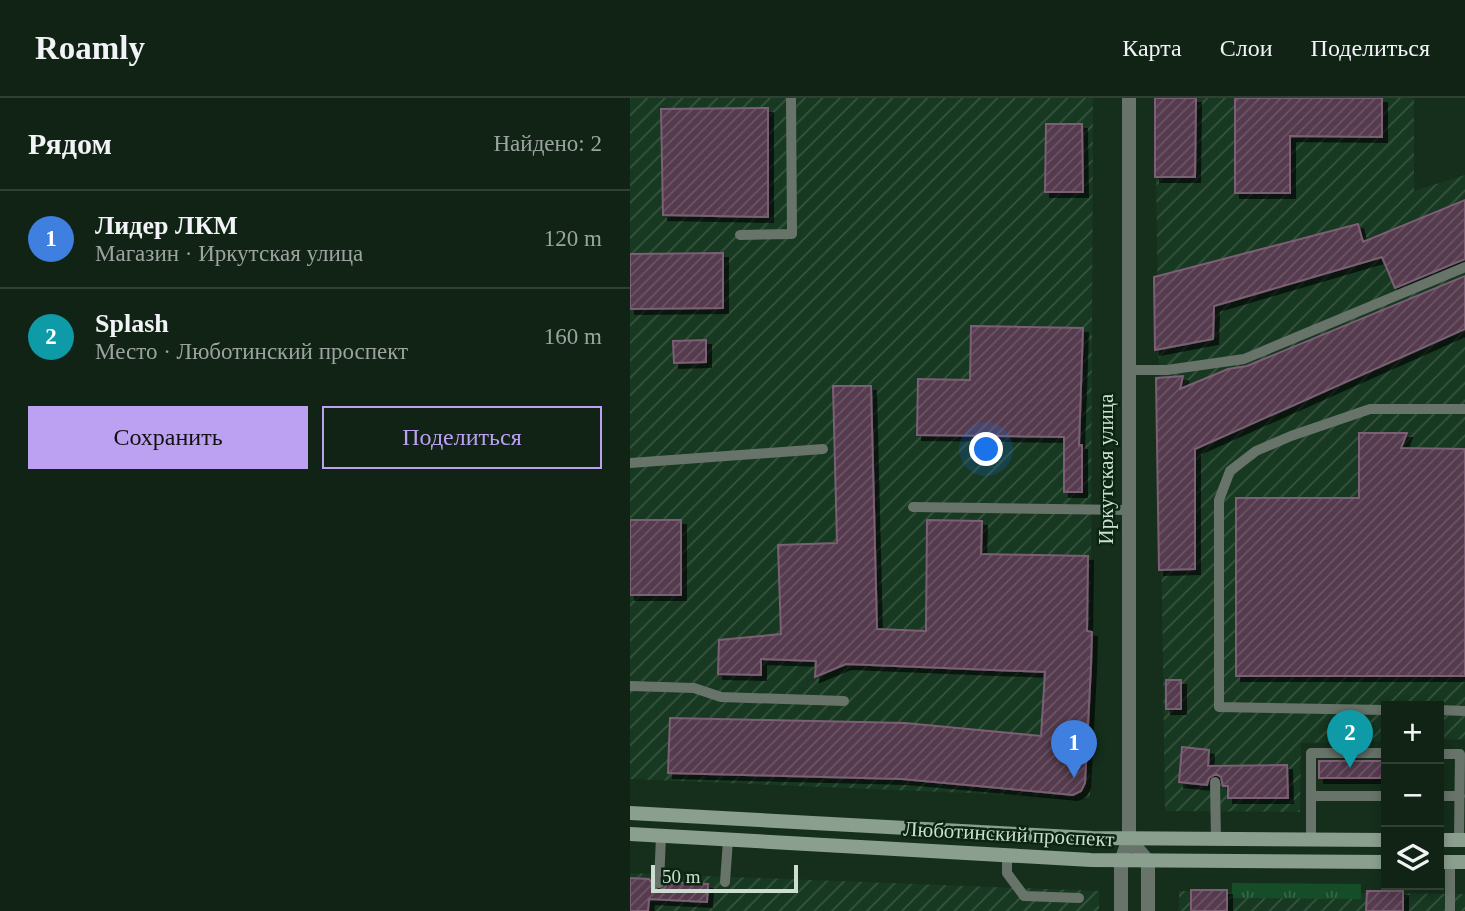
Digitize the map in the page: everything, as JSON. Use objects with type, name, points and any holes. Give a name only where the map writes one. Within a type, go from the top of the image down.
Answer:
[{"type":"street","name":"Иркутская улица","points":[[1121,911],[1121,861],[1129,839],[1129,98]]},
{"type":"street","name":"Люботинский проспект","points":[[630,813],[1129,839],[1381,840]]},
{"type":"street","name":"Люботинский проспект","points":[[630,834],[1121,861],[1381,862]]},
{"type":"street","points":[[1129,839],[1148,861],[1148,911]]},
{"type":"street","points":[[1444,840],[1462,841]]},
{"type":"lane","points":[[740,235],[792,234],[791,98]]},
{"type":"lane","points":[[1128,370],[1167,370],[1244,359],[1465,267]]},
{"type":"lane","points":[[1381,710],[1219,707],[1219,500],[1230,471],[1256,451],[1291,436],[1370,409],[1465,410]]},
{"type":"lane","points":[[630,463],[823,449]]},
{"type":"lane","points":[[914,508],[1127,510]]},
{"type":"lane","points":[[630,686],[694,688],[721,697],[844,701]]},
{"type":"lane","points":[[1444,710],[1465,711]]},
{"type":"lane","points":[[1311,840],[1311,753],[1381,753]]},
{"type":"lane","points":[[1444,754],[1460,754],[1462,841]]},
{"type":"lane","points":[[1215,782],[1216,840]]},
{"type":"lane","points":[[1311,796],[1381,796]]},
{"type":"lane","points":[[1444,796],[1460,796]]},
{"type":"lane","points":[[659,883],[661,836]]},
{"type":"lane","points":[[725,882],[728,840]]},
{"type":"lane","points":[[1007,855],[1007,873],[1024,896],[1079,898]]},
{"type":"lane","points":[[1450,911],[1451,862]]},
{"type":"shaded area","points":[[630,98],[1093,98],[1090,798],[630,779]]},
{"type":"shaded area","points":[[1155,98],[1414,98],[1414,191],[1465,175],[1465,739],[1444,740],[1444,701],[1381,701],[1381,741],[1301,743],[1300,812],[1165,811]]},
{"type":"shaded area","points":[[630,873],[1099,891],[1099,911],[630,911]]},
{"type":"shaded area","points":[[1179,891],[1465,894],[1465,911],[1179,911]]},
{"type":"green space","points":[[1232,883],[1361,884],[1361,899],[1232,898]]},
{"type":"building","points":[[1155,98],[1196,98],[1195,177],[1155,177]]},
{"type":"building","points":[[1235,98],[1382,98],[1382,137],[1290,136],[1290,193],[1235,193]]},
{"type":"building","points":[[768,108],[768,217],[663,215],[661,109]]},
{"type":"building","points":[[1046,124],[1082,124],[1083,192],[1045,192]]},
{"type":"building","points":[[1465,200],[1465,259],[1395,288],[1382,257],[1214,306],[1213,339],[1155,350],[1154,277],[1358,224],[1363,242]]},
{"type":"building","points":[[723,253],[723,308],[630,309],[630,254]]},
{"type":"building","points":[[1465,276],[1465,329],[1195,449],[1195,569],[1159,570],[1156,378],[1183,376],[1180,389],[1228,369],[1247,366]]},
{"type":"building","points":[[971,326],[1083,328],[1079,445],[1082,445],[1082,492],[1064,492],[1064,437],[917,435],[918,379],[970,380]]},
{"type":"building","points":[[706,340],[706,362],[674,363],[673,341]]},
{"type":"building","points":[[833,386],[871,386],[877,629],[926,631],[927,520],[982,521],[981,554],[1088,556],[1087,631],[1092,632],[1091,666],[1085,783],[1081,791],[1073,795],[902,779],[668,773],[670,718],[905,723],[1041,736],[1045,672],[846,664],[815,677],[816,661],[761,659],[761,675],[718,674],[719,640],[781,634],[778,545],[837,543]]},
{"type":"building","points":[[1359,433],[1407,433],[1401,448],[1465,449],[1465,676],[1236,676],[1236,498],[1359,498]]},
{"type":"building","points":[[630,520],[681,520],[681,595],[630,595]]},
{"type":"building","points":[[1166,680],[1181,680],[1181,709],[1166,709]]},
{"type":"building","points":[[1182,747],[1209,750],[1208,766],[1287,765],[1288,798],[1228,798],[1228,786],[1223,786],[1221,777],[1216,774],[1209,778],[1207,785],[1179,782]]},
{"type":"building","points":[[1319,761],[1381,761],[1381,778],[1319,778]]},
{"type":"building","points":[[630,878],[649,879],[658,891],[665,888],[667,882],[708,884],[707,902],[649,899],[648,911],[630,911]]},
{"type":"building","points":[[1191,890],[1227,890],[1227,911],[1191,911]]},
{"type":"building","points":[[1367,891],[1403,891],[1403,911],[1366,911]]},
{"type":"place","name":"Splash","points":[[1350,768]]},
{"type":"place","name":"Лидер ЛКМ","points":[[1074,778]]}]
